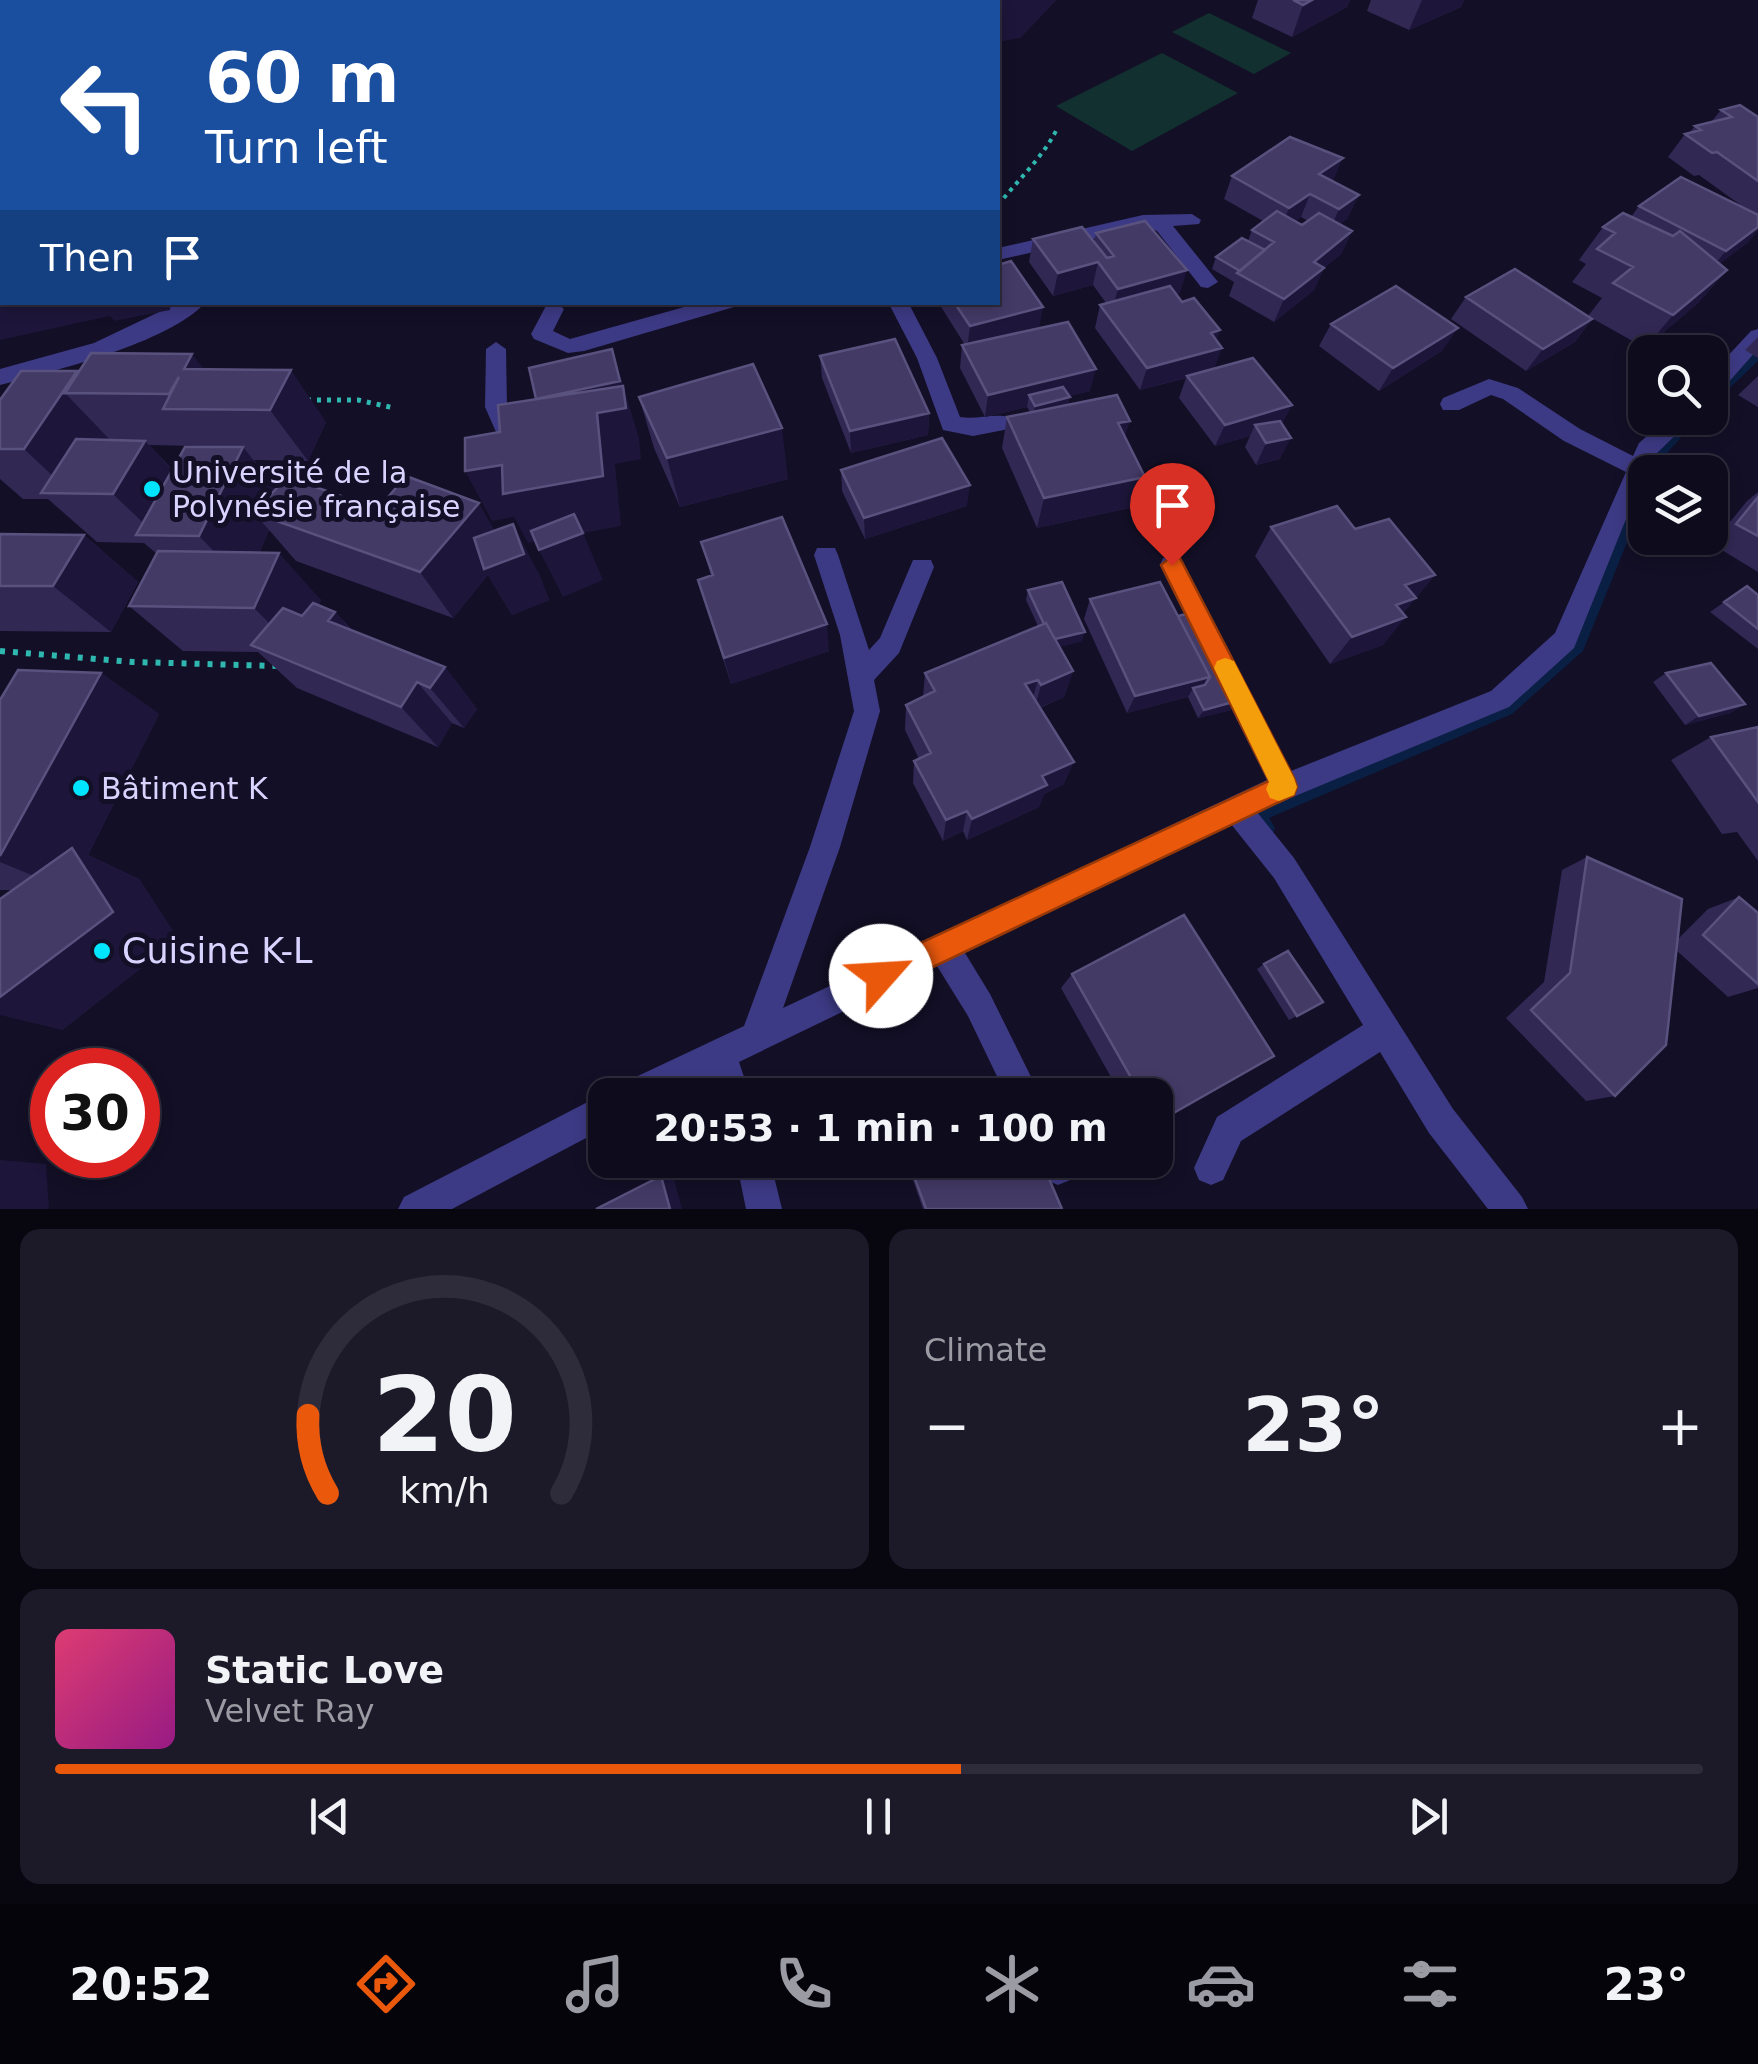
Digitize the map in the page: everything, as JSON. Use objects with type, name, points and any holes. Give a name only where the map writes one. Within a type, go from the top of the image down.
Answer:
[{"type":"street","points":[[1000,254],[1143,221],[1192,220]]},
{"type":"street","points":[[1143,221],[1164,227],[1208,282]]},
{"type":"street","points":[[0,376],[101,350],[156,328],[191,305]]},
{"type":"street","points":[[554,309],[541,334],[568,346],[614,337],[717,305]]},
{"type":"street","points":[[900,305],[928,358],[951,424],[973,428],[1001,423]]},
{"type":"street","points":[[1728,369],[1758,336]]},
{"type":"street","points":[[496,349],[496,407],[508,435]]},
{"type":"street","points":[[1451,404],[1489,387],[1510,393],[1572,436],[1628,464]]},
{"type":"street","points":[[1645,455],[1663,435]]},
{"type":"street","points":[[670,1078],[1236,807],[1500,699],[1566,640],[1628,527]]},
{"type":"street","points":[[756,1037],[856,756],[866,711],[853,635],[826,555]]},
{"type":"street","points":[[1172,565],[1284,787]]},
{"type":"street","points":[[861,676],[890,646],[922,566]]},
{"type":"street","points":[[1236,807],[1284,868],[1441,1121],[1510,1209]]},
{"type":"street","points":[[943,946],[979,1005],[1015,1078]]},
{"type":"street","points":[[1211,1168],[1229,1129],[1385,1030]]},
{"type":"street","points":[[720,1054],[728,1078]]},
{"type":"street","points":[[416,1209],[588,1119]]},
{"type":"street","points":[[756,1178],[764,1209]]},
{"type":"path","points":[[1000,202],[1033,161],[1046,152],[1058,126]]},
{"type":"path","points":[[303,400],[358,400],[394,408]]},
{"type":"path","points":[[0,652],[133,662],[283,666]]},
{"type":"green space","points":[[1209,13],[1291,53],[1254,74],[1172,32]]},
{"type":"green space","points":[[1162,53],[1238,93],[1132,151],[1056,106]]},
{"type":"building","points":[[1740,105],[1758,117],[1758,181],[1685,134],[1701,130],[1695,126],[1732,117],[1721,110]]},
{"type":"building","points":[[1290,137],[1343,158],[1319,174],[1359,195],[1339,209],[1310,194],[1289,208],[1232,176]]},
{"type":"building","points":[[1681,177],[1758,215],[1758,227],[1726,251],[1639,206]]},
{"type":"building","points":[[1277,211],[1302,225],[1319,213],[1352,231],[1314,262],[1324,268],[1284,299],[1237,273],[1274,242],[1252,230]]},
{"type":"building","points":[[1623,213],[1673,236],[1680,231],[1727,270],[1673,315],[1613,283],[1633,267],[1597,249],[1615,233],[1603,227]]},
{"type":"building","points":[[1145,221],[1187,270],[1118,289],[1098,262],[1058,273],[1033,239],[1082,227],[1107,258],[1114,256],[1096,233]]},
{"type":"building","points":[[1242,238],[1265,250],[1240,271],[1216,257]]},
{"type":"building","points":[[1011,261],[1043,307],[970,326],[956,305],[1000,305],[1000,264]]},
{"type":"building","points":[[1515,269],[1592,319],[1543,349],[1466,297]]},
{"type":"building","points":[[1170,286],[1182,302],[1194,298],[1220,330],[1211,333],[1222,348],[1147,368],[1100,305]]},
{"type":"building","points":[[1396,286],[1458,328],[1393,368],[1331,324]]},
{"type":"building","points":[[1068,322],[1096,369],[988,395],[962,345]]},
{"type":"building","points":[[895,339],[929,413],[850,431],[820,356]]},
{"type":"building","points":[[612,349],[620,381],[536,399],[529,368]]},
{"type":"building","points":[[91,353],[192,354],[184,369],[291,370],[270,410],[163,409],[179,377],[169,394],[65,393]]},
{"type":"building","points":[[1253,358],[1292,405],[1225,425],[1187,376]]},
{"type":"building","points":[[753,364],[782,428],[667,458],[639,397]]},
{"type":"building","points":[[21,371],[77,371],[24,449],[0,449],[0,400]]},
{"type":"building","points":[[623,386],[626,408],[597,413],[603,476],[503,494],[502,465],[465,471],[465,438],[500,432],[498,405]]},
{"type":"building","points":[[1063,387],[1070,397],[1035,406],[1029,395]]},
{"type":"building","points":[[1117,395],[1130,421],[1118,423],[1145,477],[1044,498],[1007,417]]},
{"type":"building","points":[[1280,421],[1291,438],[1266,443],[1255,425]]},
{"type":"building","points":[[942,438],[970,485],[864,518],[841,470]]},
{"type":"building","points":[[76,439],[145,441],[113,494],[41,493]]},
{"type":"building","points":[[185,447],[243,447],[199,536],[136,535]]},
{"type":"building","points":[[406,476],[479,503],[420,572],[254,513],[287,477],[378,509]]},
{"type":"building","points":[[1758,497],[1758,536],[1736,524]]},
{"type":"building","points":[[1337,506],[1355,529],[1389,519],[1435,575],[1405,585],[1416,598],[1396,605],[1406,617],[1352,637],[1271,527]]},
{"type":"building","points":[[574,514],[583,533],[539,550],[531,531]]},
{"type":"building","points":[[782,517],[827,624],[724,658],[698,580],[713,575],[701,542]]},
{"type":"building","points":[[513,524],[524,554],[484,569],[474,538]]},
{"type":"building","points":[[0,534],[84,535],[53,586],[0,586]]},
{"type":"building","points":[[158,551],[279,553],[254,608],[129,606]]},
{"type":"building","points":[[1062,582],[1085,632],[1055,639],[1028,590]]},
{"type":"building","points":[[1160,582],[1210,677],[1135,696],[1090,599]]},
{"type":"building","points":[[1747,586],[1758,595],[1758,629],[1724,602]]},
{"type":"building","points":[[313,603],[335,612],[328,621],[445,667],[430,688],[417,682],[401,707],[251,645],[283,608],[302,616]]},
{"type":"building","points":[[1192,613],[1237,701],[1204,710],[1193,688],[1205,685],[1210,677],[1178,616]]},
{"type":"building","points":[[1046,623],[1073,671],[1041,685],[1038,680],[1025,684],[1074,762],[1042,776],[1047,785],[972,819],[967,811],[946,820],[914,761],[931,753],[906,705],[935,691],[925,673]]},
{"type":"building","points":[[1711,663],[1745,704],[1699,716],[1666,673]]},
{"type":"building","points":[[18,670],[101,673],[0,856],[0,700]]},
{"type":"building","points":[[1758,727],[1758,802],[1711,737]]},
{"type":"building","points":[[72,848],[113,912],[0,997],[0,899]]},
{"type":"building","points":[[1587,857],[1682,899],[1666,1045],[1615,1096],[1531,1010],[1570,973]]},
{"type":"building","points":[[1739,897],[1758,913],[1758,984],[1703,935]]},
{"type":"building","points":[[1184,915],[1274,1056],[1173,1113],[1173,1078],[1131,1078],[1072,974]]},
{"type":"building","points":[[1288,951],[1323,1002],[1297,1016],[1264,964]]},
{"type":"building","points":[[662,1178],[670,1209],[596,1209]]},
{"type":"building","points":[[915,1178],[1049,1178],[1062,1209],[926,1209]]},
{"type":"waterway","points":[[1728,383],[1758,354]]},
{"type":"waterway","points":[[1658,455],[1677,435]]},
{"type":"waterway","points":[[1267,828],[1258,815],[1507,709],[1578,647],[1628,524]]},
{"type":"slow traffic","points":[[1225,668],[1284,787],[1279,789]]},
{"type":"place","name":"Université de la Polynésie française","points":[[152,489]]},
{"type":"place","name":"Bâtiment K","points":[[81,788]]},
{"type":"place","name":"Cuisine K-L","points":[[102,951]]},
{"type":"route","points":[[881,976],[1284,787],[1172,565]]}]
